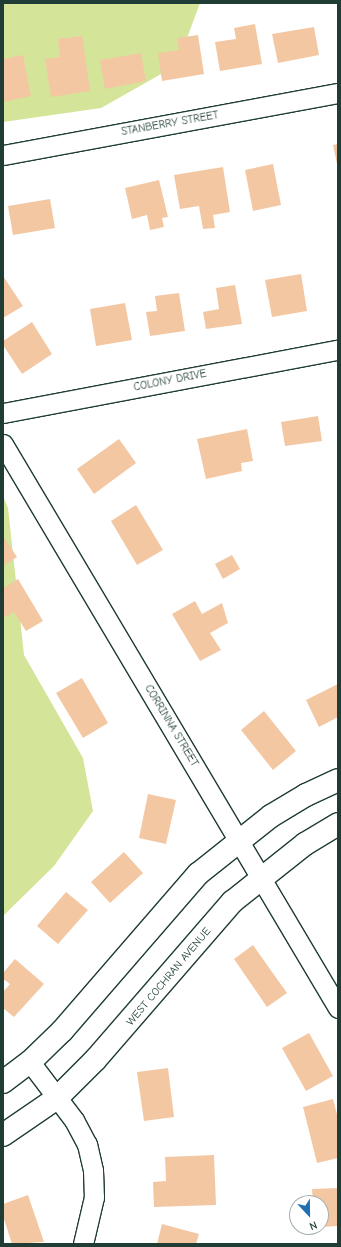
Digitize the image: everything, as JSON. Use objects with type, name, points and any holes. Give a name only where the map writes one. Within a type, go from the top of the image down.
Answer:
[{"type":"street","name":"STANBERRY STREET","points":[[3,155],[338,93]]},
{"type":"street","name":"COLONY DRIVE","points":[[3,413],[338,350]]},
{"type":"street","name":"CORRINNA STREET","points":[[3,444],[338,1008]]},
{"type":"street","points":[[3,1082],[30,1062],[90,1002],[198,874],[271,816],[306,795],[338,780]]},
{"type":"street","name":"WEST COCHRAN AVENUE","points":[[3,1135],[57,1098],[124,1030],[232,902],[305,844],[338,824]]},
{"type":"street","points":[[30,1062],[74,1120],[87,1144],[93,1170],[94,1197],[83,1244]]},
{"type":"green space","points":[[3,3],[200,3],[177,65],[101,108],[3,122]]},
{"type":"green space","points":[[3,496],[8,508],[24,655],[83,758],[93,811],[54,866],[3,916]]},
{"type":"building","points":[[255,24],[262,64],[220,71],[215,42],[236,39],[234,28]]},
{"type":"building","points":[[314,27],[319,55],[278,63],[272,34]]},
{"type":"building","points":[[198,35],[204,74],[162,81],[158,53],[179,50],[177,38]]},
{"type":"building","points":[[82,36],[90,91],[51,97],[45,59],[60,57],[58,39]]},
{"type":"building","points":[[141,53],[146,81],[105,89],[100,60]]},
{"type":"building","points":[[23,55],[31,96],[3,102],[3,59]]},
{"type":"building","points":[[338,144],[338,164],[337,164],[333,145]]},
{"type":"building","points":[[273,164],[281,205],[253,211],[245,170]]},
{"type":"building","points":[[223,167],[230,212],[213,215],[215,228],[203,229],[199,206],[180,209],[174,175]]},
{"type":"building","points":[[159,180],[168,217],[162,218],[164,227],[150,230],[147,215],[132,219],[125,188]]},
{"type":"building","points":[[50,199],[55,228],[13,235],[8,206]]},
{"type":"building","points":[[301,274],[307,311],[272,317],[265,280]]},
{"type":"building","points":[[3,276],[23,306],[3,318]]},
{"type":"building","points":[[235,285],[242,324],[206,329],[203,312],[219,309],[216,288]]},
{"type":"building","points":[[179,293],[185,331],[150,336],[146,312],[157,311],[155,296]]},
{"type":"building","points":[[125,303],[132,340],[96,346],[90,309]]},
{"type":"building","points":[[32,322],[52,354],[22,374],[3,345],[3,341]]},
{"type":"building","points":[[318,416],[322,441],[285,446],[281,422]]},
{"type":"building","points":[[247,429],[253,461],[241,463],[242,471],[206,479],[197,439]]},
{"type":"building","points":[[119,439],[136,463],[94,494],[77,469]]},
{"type":"building","points":[[136,505],[163,550],[137,565],[111,521]]},
{"type":"building","points":[[3,536],[17,557],[3,566]]},
{"type":"building","points":[[232,555],[240,569],[223,579],[215,564]]},
{"type":"building","points":[[18,579],[43,621],[26,631],[14,612],[3,618],[3,588]]},
{"type":"building","points":[[195,601],[202,614],[222,603],[228,623],[210,633],[221,650],[200,661],[172,614]]},
{"type":"building","points":[[82,678],[108,723],[83,738],[56,693]]},
{"type":"building","points":[[338,684],[338,717],[319,727],[306,700]]},
{"type":"building","points":[[264,711],[296,751],[273,770],[241,730]]},
{"type":"building","points":[[148,794],[176,800],[166,844],[139,838]]},
{"type":"building","points":[[124,852],[143,873],[110,903],[91,882]]},
{"type":"building","points":[[66,892],[88,910],[58,944],[37,926]]},
{"type":"building","points":[[253,945],[287,993],[267,1007],[234,959]]},
{"type":"building","points":[[15,959],[44,984],[14,1017],[3,1008],[3,992],[10,984],[3,979],[3,973]]},
{"type":"building","points":[[309,1033],[333,1076],[306,1091],[282,1048]]},
{"type":"building","points":[[168,1068],[174,1117],[144,1121],[137,1072]]},
{"type":"building","points":[[333,1099],[338,1118],[338,1158],[317,1163],[303,1107]]},
{"type":"building","points":[[214,1155],[216,1205],[154,1207],[153,1182],[166,1181],[165,1157]]},
{"type":"building","points":[[338,1188],[338,1226],[329,1227],[329,1195],[312,1195],[312,1189]]},
{"type":"building","points":[[28,1195],[44,1242],[12,1244],[3,1216],[3,1204]]},
{"type":"building","points":[[162,1224],[199,1234],[196,1244],[157,1244]]}]
